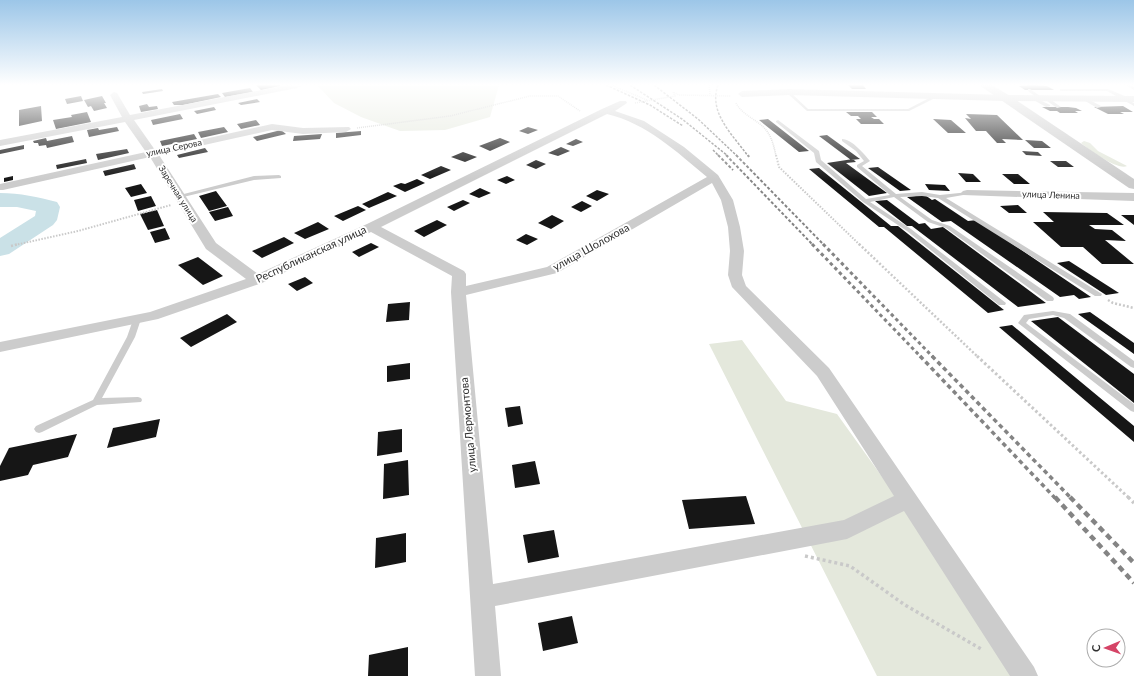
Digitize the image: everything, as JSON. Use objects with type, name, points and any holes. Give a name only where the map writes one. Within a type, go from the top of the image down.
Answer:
[{"type":"street","points":[[3,140],[141,117]]},
{"type":"street","name":"Республиканская улица","points":[[0,347],[153,316],[257,280],[371,227],[595,117]]},
{"type":"street","points":[[627,117],[641,123],[680,149],[714,177],[726,200],[734,227],[737,251],[735,275],[739,287],[823,372],[1025,676]]},
{"type":"street","points":[[1033,117],[1134,185]]},
{"type":"street","name":"Заречная улица","points":[[128,119],[152,153],[211,246],[257,280]]},
{"type":"street","name":"улица Серова","points":[[3,186],[272,127],[303,131],[346,129]]},
{"type":"street","name":"улица Шолохова","points":[[458,292],[552,270],[714,177]]},
{"type":"street","name":"улица Ленина","points":[[967,193],[1134,197]]},
{"type":"street","name":"улица Лермонтова","points":[[371,227],[459,274],[458,292],[488,676]]},
{"type":"street","points":[[482,597],[847,529],[907,500]]},
{"type":"lane","points":[[778,121],[817,152],[818,161],[865,201],[909,230],[1002,303]]},
{"type":"lane","points":[[844,140],[858,150],[867,161],[859,166],[894,196],[930,221],[948,227],[1050,300]]},
{"type":"lane","points":[[181,199],[254,178],[279,177]]},
{"type":"lane","points":[[865,201],[926,193],[940,197],[1098,294]]},
{"type":"lane","points":[[940,197],[967,193]]},
{"type":"lane","points":[[1134,365],[1067,316],[1053,313],[1027,317],[1022,323],[1134,409]]},
{"type":"lane","points":[[96,402],[131,337],[137,319]]},
{"type":"lane","points":[[39,429],[96,402],[138,400]]},
{"type":"path","points":[[346,129],[446,117]]},
{"type":"path","points":[[747,117],[759,124],[773,139],[774,151],[779,167],[911,295],[1134,503]]},
{"type":"path","points":[[11,246],[78,231],[181,199]]},
{"type":"path","points":[[1098,294],[1113,303],[1134,308]]},
{"type":"path","points":[[798,554],[850,566],[905,605],[986,651]]},
{"type":"shaded area","points":[[361,117],[490,117],[445,130],[400,131]]},
{"type":"shaded area","points":[[1084,141],[1090,143],[1098,151],[1127,166],[1118,166],[1104,159],[1081,143]]},
{"type":"shaded area","points":[[742,340],[786,401],[837,414],[1025,676],[877,676],[709,344]]},
{"type":"building","points":[[19,117],[42,117],[42,121],[19,126]]},
{"type":"building","points":[[89,117],[91,122],[56,129],[53,120]]},
{"type":"building","points":[[168,117],[182,117],[183,119],[153,125],[151,120]]},
{"type":"building","points":[[859,117],[877,117],[871,117],[874,119],[879,119],[884,124],[861,124],[856,119],[861,119]]},
{"type":"building","points":[[969,117],[999,117],[1023,140],[1002,139],[1006,143],[997,143],[986,131],[976,131],[965,118],[971,119]]},
{"type":"building","points":[[768,119],[809,151],[799,152],[759,120]]},
{"type":"building","points":[[933,119],[951,120],[966,133],[948,133]]},
{"type":"building","points":[[256,120],[260,125],[241,129],[237,124]]},
{"type":"building","points":[[117,127],[119,131],[89,137],[87,130],[98,128],[99,130]]},
{"type":"building","points":[[224,127],[228,132],[201,138],[198,132]]},
{"type":"building","points":[[528,127],[538,130],[528,134],[519,131]]},
{"type":"building","points":[[281,130],[286,134],[257,141],[253,137]]},
{"type":"building","points":[[361,131],[361,135],[336,138],[336,133]]},
{"type":"building","points":[[194,134],[197,139],[162,146],[160,141]]},
{"type":"building","points":[[322,134],[320,139],[293,141],[294,136]]},
{"type":"building","points":[[827,135],[860,159],[851,160],[819,136]]},
{"type":"building","points":[[72,136],[74,142],[47,148],[46,145],[39,146],[38,143],[34,143],[33,141],[46,138],[47,141]]},
{"type":"building","points":[[500,138],[510,142],[490,151],[479,146]]},
{"type":"building","points":[[576,139],[583,142],[573,146],[566,144]]},
{"type":"building","points":[[1025,140],[1042,141],[1051,148],[1034,148]]},
{"type":"building","points":[[24,145],[24,149],[0,154],[0,150]]},
{"type":"building","points":[[561,147],[570,151],[558,156],[548,153]]},
{"type":"building","points":[[205,148],[208,152],[179,158],[177,155]]},
{"type":"building","points":[[127,149],[129,153],[98,160],[96,154]]},
{"type":"building","points":[[1022,151],[1038,152],[1042,156],[1026,155]]},
{"type":"building","points":[[463,152],[477,157],[465,162],[451,157]]},
{"type":"building","points":[[86,159],[87,163],[57,169],[56,165]]},
{"type":"building","points":[[853,159],[856,162],[846,163],[887,193],[869,196],[827,163]]},
{"type":"building","points":[[536,160],[546,164],[536,169],[526,165]]},
{"type":"building","points":[[1050,161],[1066,161],[1074,167],[1058,167]]},
{"type":"building","points":[[134,164],[136,169],[105,176],[103,171]]},
{"type":"building","points":[[441,166],[451,170],[430,179],[421,175]]},
{"type":"building","points":[[878,167],[911,190],[900,191],[868,168]]},
{"type":"building","points":[[819,168],[891,226],[898,226],[1004,310],[988,313],[884,227],[879,227],[809,169]]},
{"type":"building","points":[[958,173],[973,174],[981,182],[966,182]]},
{"type":"building","points":[[1002,174],[1018,174],[1030,184],[1014,184]]},
{"type":"building","points":[[13,176],[13,180],[4,182],[4,178]]},
{"type":"building","points":[[507,176],[515,180],[506,184],[497,180]]},
{"type":"building","points":[[417,179],[425,183],[405,192],[393,186],[401,183],[405,184]]},
{"type":"building","points":[[141,184],[147,193],[131,197],[125,188]]},
{"type":"building","points":[[925,184],[945,185],[950,191],[929,190]]},
{"type":"building","points":[[480,188],[491,193],[479,198],[469,194]]},
{"type":"building","points":[[597,190],[609,194],[597,201],[586,196]]},
{"type":"building","points":[[216,191],[227,206],[209,211],[199,196]]},
{"type":"building","points":[[388,192],[397,196],[369,208],[362,204]]},
{"type":"building","points":[[925,195],[932,200],[935,199],[968,221],[977,220],[1091,297],[1079,299],[1074,295],[1060,297],[951,221],[942,222],[907,197]]},
{"type":"building","points":[[151,196],[156,206],[138,211],[134,200]]},
{"type":"building","points":[[463,200],[470,203],[454,211],[447,207]]},
{"type":"building","points":[[887,200],[919,224],[925,223],[931,229],[943,227],[1046,303],[1018,307],[912,226],[907,226],[875,201]]},
{"type":"building","points":[[582,201],[592,206],[581,212],[571,207]]},
{"type":"building","points":[[1018,205],[1027,213],[1009,213],[1000,206]]},
{"type":"building","points":[[358,206],[366,210],[343,221],[334,216]]},
{"type":"building","points":[[228,207],[233,216],[215,221],[209,212]]},
{"type":"building","points":[[157,210],[164,226],[148,230],[140,214]]},
{"type":"building","points":[[1043,212],[1107,213],[1124,225],[1089,225],[1095,229],[1112,230],[1126,241],[1105,240],[1134,264],[1102,264],[1083,247],[1061,247],[1033,222],[1054,222]]},
{"type":"building","points":[[552,215],[564,221],[551,229],[538,223]]},
{"type":"building","points":[[1121,215],[1134,215],[1134,225]]},
{"type":"building","points":[[437,220],[447,225],[424,237],[414,231]]},
{"type":"building","points":[[318,222],[329,229],[305,239],[294,233]]},
{"type":"building","points":[[165,228],[170,239],[155,243],[150,232]]},
{"type":"building","points":[[526,234],[538,239],[527,245],[516,240]]},
{"type":"building","points":[[284,237],[294,243],[262,258],[252,251]]},
{"type":"building","points":[[371,243],[379,247],[359,257],[352,252]]},
{"type":"building","points":[[198,257],[223,276],[203,285],[178,265]]},
{"type":"building","points":[[1069,261],[1119,293],[1106,295],[1057,263]]},
{"type":"building","points":[[305,277],[313,283],[297,291],[288,284]]},
{"type":"building","points":[[410,302],[409,320],[386,322],[388,304]]},
{"type":"building","points":[[1090,312],[1134,343],[1134,354],[1078,314]]},
{"type":"building","points":[[227,314],[237,322],[191,347],[180,338]]},
{"type":"building","points":[[1058,317],[1134,374],[1134,403],[1031,321]]},
{"type":"building","points":[[1012,325],[1134,426],[1134,442],[999,327]]},
{"type":"building","points":[[410,363],[410,379],[387,382],[387,366]]},
{"type":"building","points":[[520,406],[523,424],[508,427],[505,408]]},
{"type":"building","points":[[160,419],[156,437],[107,448],[113,428]]},
{"type":"building","points":[[402,429],[402,452],[377,456],[378,432]]},
{"type":"building","points":[[77,434],[68,457],[33,465],[28,475],[0,481],[0,466],[9,448]]},
{"type":"building","points":[[408,460],[409,495],[383,499],[384,464]]},
{"type":"building","points":[[535,461],[540,484],[515,488],[512,465]]},
{"type":"building","points":[[746,496],[755,524],[689,529],[682,500]]},
{"type":"building","points":[[554,530],[559,557],[528,563],[523,535]]},
{"type":"building","points":[[406,533],[406,562],[375,568],[376,538]]},
{"type":"building","points":[[572,616],[578,643],[543,651],[538,623]]},
{"type":"building","points":[[408,647],[408,676],[368,676],[369,655]]},
{"type":"waterway","points":[[0,200],[17,200],[49,207],[45,220],[0,249]]},
{"type":"railway","points":[[668,117],[683,126]]},
{"type":"railway","points":[[678,117],[728,156]]},
{"type":"railway","points":[[695,117],[737,156]]},
{"type":"railway","points":[[720,117],[729,132],[748,156]]},
{"type":"railway","points":[[713,150],[733,170]]},
{"type":"railway","points":[[726,155],[813,245]]},
{"type":"railway","points":[[737,156],[824,245]]},
{"type":"railway","points":[[812,244],[921,357]]},
{"type":"railway","points":[[823,244],[933,357]]},
{"type":"railway","points":[[920,356],[1055,498]]},
{"type":"railway","points":[[932,356],[1071,498]]},
{"type":"railway","points":[[1055,497],[1134,583]]},
{"type":"railway","points":[[1070,497],[1134,563]]}]
